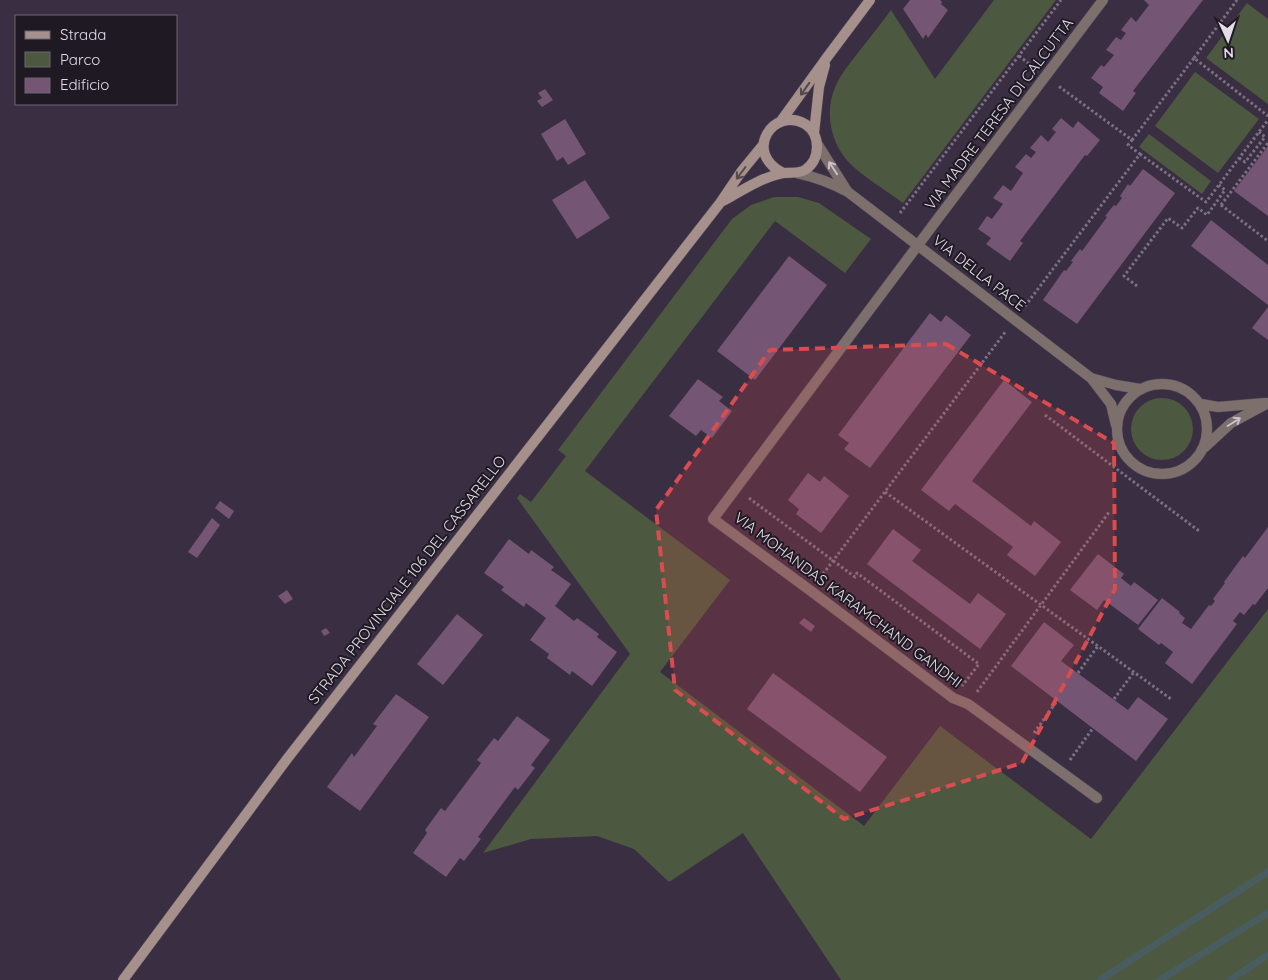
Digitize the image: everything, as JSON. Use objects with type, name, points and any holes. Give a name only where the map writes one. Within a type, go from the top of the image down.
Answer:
[{"type":"street","points":[[781,121],[870,0]]},
{"type":"street","name":"VIA MADRE TERESA DI CALCUTTA","points":[[918,245],[1103,0]]},
{"type":"street","points":[[720,203],[762,180],[783,173],[796,173],[805,170],[812,163],[817,155],[818,145],[814,132],[819,87],[828,56]]},
{"type":"street","points":[[783,173],[775,169],[768,162],[764,154],[763,145],[769,131],[781,121],[790,120],[800,121],[814,132]]},
{"type":"street","name":"STRADA PROVINCIALE 106 DEL CASSARELLO","points":[[122,980],[287,759],[720,203],[741,172],[763,145]]},
{"type":"street","name":"VIA DELLA PACE","points":[[818,145],[848,192]]},
{"type":"street","name":"VIA DELLA PACE","points":[[796,173],[829,182],[848,192],[1091,378],[1111,404],[1118,442],[1125,455],[1136,466],[1150,473],[1167,475],[1182,470],[1196,460],[1205,447],[1231,423],[1268,403]]},
{"type":"street","name":"VIA MOHANDAS KARAMCHAND GANDHI","points":[[918,245],[714,519],[953,698],[968,704],[1097,798]]},
{"type":"street","name":"VIA DELLA PACE","points":[[1091,378],[1140,389],[1155,384],[1170,384],[1185,389],[1194,395],[1200,404],[1218,407],[1268,403]]},
{"type":"street","points":[[1116,427],[1120,412],[1128,398],[1140,389]]},
{"type":"street","points":[[1200,404],[1207,417],[1208,432],[1205,447]]},
{"type":"path","points":[[891,225],[1061,0]]},
{"type":"path","points":[[1237,0],[1128,145],[1206,202],[1268,120]]},
{"type":"path","points":[[1019,56],[1132,140]]},
{"type":"path","points":[[1194,58],[1268,116]]},
{"type":"path","points":[[1239,158],[1245,162],[1255,150],[1265,136],[1259,132]]},
{"type":"path","points":[[1221,205],[1268,143]]},
{"type":"path","points":[[1255,150],[1260,153]]},
{"type":"path","points":[[811,590],[1140,154]]},
{"type":"path","points":[[1138,286],[1124,276],[1168,218],[1182,228],[1198,208],[1207,215],[1225,190],[1219,185]]},
{"type":"path","points":[[1216,202],[1268,241]]},
{"type":"path","points":[[1045,415],[1199,531]]},
{"type":"path","points":[[736,489],[855,577],[858,573],[979,664],[953,698]]},
{"type":"path","points":[[885,492],[1171,699]]},
{"type":"path","points":[[968,704],[1110,511]]},
{"type":"path","points":[[1078,673],[1098,646]]},
{"type":"path","points":[[1114,700],[1134,672]]},
{"type":"path","points":[[1025,745],[1057,701]]},
{"type":"path","points":[[1061,772],[1093,728]]},
{"type":"highlighted area","points":[[946,344],[1114,443],[1115,589],[1022,763],[844,819],[675,690],[656,510],[770,350]]},
{"type":"green space","points":[[994,0],[1056,0],[903,203],[857,170],[840,150],[835,141],[830,123],[831,104],[836,85],[847,67],[891,10],[935,79]]},
{"type":"green space","points":[[1247,3],[1268,19],[1268,104],[1206,58]]},
{"type":"green space","points":[[1195,72],[1259,119],[1218,173],[1155,126]]},
{"type":"green space","points":[[1149,134],[1211,181],[1202,194],[1139,147]]},
{"type":"green space","points":[[774,197],[798,197],[819,203],[871,239],[845,273],[775,221],[585,471],[730,580],[660,672],[864,826],[940,726],[1091,839],[1268,609],[1268,980],[841,980],[743,833],[669,882],[634,849],[597,836],[531,839],[483,853],[630,654],[517,498],[520,494],[531,502],[566,456],[558,450],[732,219],[751,205]]},
{"type":"green space","points":[[1156,398],[1168,398],[1184,407],[1191,417],[1193,429],[1191,441],[1184,451],[1168,460],[1156,460],[1145,455],[1136,446],[1131,435],[1131,423],[1136,412],[1145,403]]},
{"type":"building","points":[[910,0],[940,0],[941,4],[948,10],[928,38],[926,34],[923,39],[903,9]]},
{"type":"building","points":[[1144,0],[1203,0],[1133,91],[1136,93],[1123,111],[1099,93],[1103,87],[1091,78],[1101,65],[1104,67],[1114,55],[1106,50],[1116,37],[1121,40],[1126,33],[1121,30],[1131,17],[1136,22],[1149,5]]},
{"type":"building","points":[[545,89],[553,100],[542,107],[537,101],[542,98],[538,93]]},
{"type":"building","points":[[1061,118],[1073,128],[1078,121],[1100,140],[1087,156],[1085,155],[1020,241],[1023,243],[1010,261],[986,244],[991,238],[978,229],[987,216],[992,219],[1003,204],[993,198],[1003,185],[1011,191],[1023,173],[1015,167],[1026,154],[1031,158],[1036,152],[1030,148],[1041,135],[1048,142],[1056,132],[1052,129]]},
{"type":"building","points":[[565,119],[586,154],[568,165],[563,157],[557,161],[541,134]]},
{"type":"building","points":[[1268,146],[1268,216],[1234,191]]},
{"type":"building","points":[[1143,169],[1175,193],[1077,324],[1043,300],[1064,270],[1066,271],[1073,262],[1071,261],[1080,249],[1082,251],[1107,217],[1105,216],[1122,198],[1120,196],[1128,184],[1130,186]]},
{"type":"building","points":[[585,180],[610,218],[577,239],[552,200]]},
{"type":"building","points":[[1211,220],[1268,265],[1268,305],[1191,246]]},
{"type":"building","points":[[789,256],[827,285],[755,380],[717,351]]},
{"type":"building","points":[[1268,307],[1268,340],[1252,328]]},
{"type":"building","points":[[930,313],[941,322],[946,315],[971,335],[870,468],[844,449],[849,443],[838,435]]},
{"type":"building","points":[[698,379],[723,397],[719,401],[732,411],[712,438],[701,430],[696,436],[669,416]]},
{"type":"building","points":[[1004,380],[1032,402],[972,481],[1031,526],[1034,521],[1061,542],[1035,576],[1007,555],[1013,547],[955,504],[949,511],[921,490]]},
{"type":"building","points":[[808,473],[820,482],[824,476],[849,496],[821,533],[796,514],[799,509],[788,500]]},
{"type":"building","points":[[220,501],[234,511],[229,519],[215,508]]},
{"type":"building","points":[[212,518],[220,525],[197,558],[188,552]]},
{"type":"building","points":[[1268,527],[1268,588],[1255,605],[1253,604],[1244,615],[1240,612],[1233,621],[1237,624],[1192,684],[1165,663],[1173,652],[1161,643],[1159,645],[1138,629],[1162,598],[1180,612],[1185,618],[1182,623],[1191,629],[1209,605],[1211,606],[1215,601],[1213,599],[1243,556],[1245,558]]},
{"type":"building","points":[[893,529],[921,550],[912,561],[970,604],[978,593],[1006,614],[980,649],[867,564]]},
{"type":"building","points":[[509,539],[529,554],[531,550],[554,567],[551,570],[571,584],[555,606],[574,621],[577,618],[599,634],[597,637],[617,652],[592,686],[572,671],[570,675],[547,658],[549,654],[530,640],[546,618],[526,603],[524,607],[501,590],[504,587],[484,573]]},
{"type":"building","points":[[1098,554],[1124,574],[1121,578],[1131,586],[1134,582],[1158,600],[1138,625],[1104,600],[1097,610],[1070,590]]},
{"type":"building","points":[[287,590],[293,599],[285,604],[278,596]]},
{"type":"building","points":[[457,614],[483,635],[443,685],[417,664]]},
{"type":"building","points":[[804,618],[815,626],[811,632],[799,623]]},
{"type":"building","points":[[1044,622],[1074,645],[1061,661],[1128,710],[1138,697],[1168,719],[1136,761],[1011,666]]},
{"type":"building","points":[[326,628],[330,633],[324,636],[321,631]]},
{"type":"building","points":[[773,673],[887,757],[860,792],[747,709]]},
{"type":"building","points":[[396,694],[429,717],[360,811],[327,787],[352,753],[354,757],[377,726],[373,724]]},
{"type":"building","points":[[517,716],[550,740],[531,765],[535,768],[518,790],[515,787],[478,837],[481,839],[464,861],[460,858],[446,877],[413,853],[427,833],[425,830],[441,808],[445,811],[481,763],[477,760],[494,738],[498,741]]},
{"type":"waterway","points":[[1100,980],[1268,872]]},
{"type":"waterway","points":[[1160,980],[1268,913]]},
{"type":"waterway","points":[[1230,980],[1268,955]]}]
